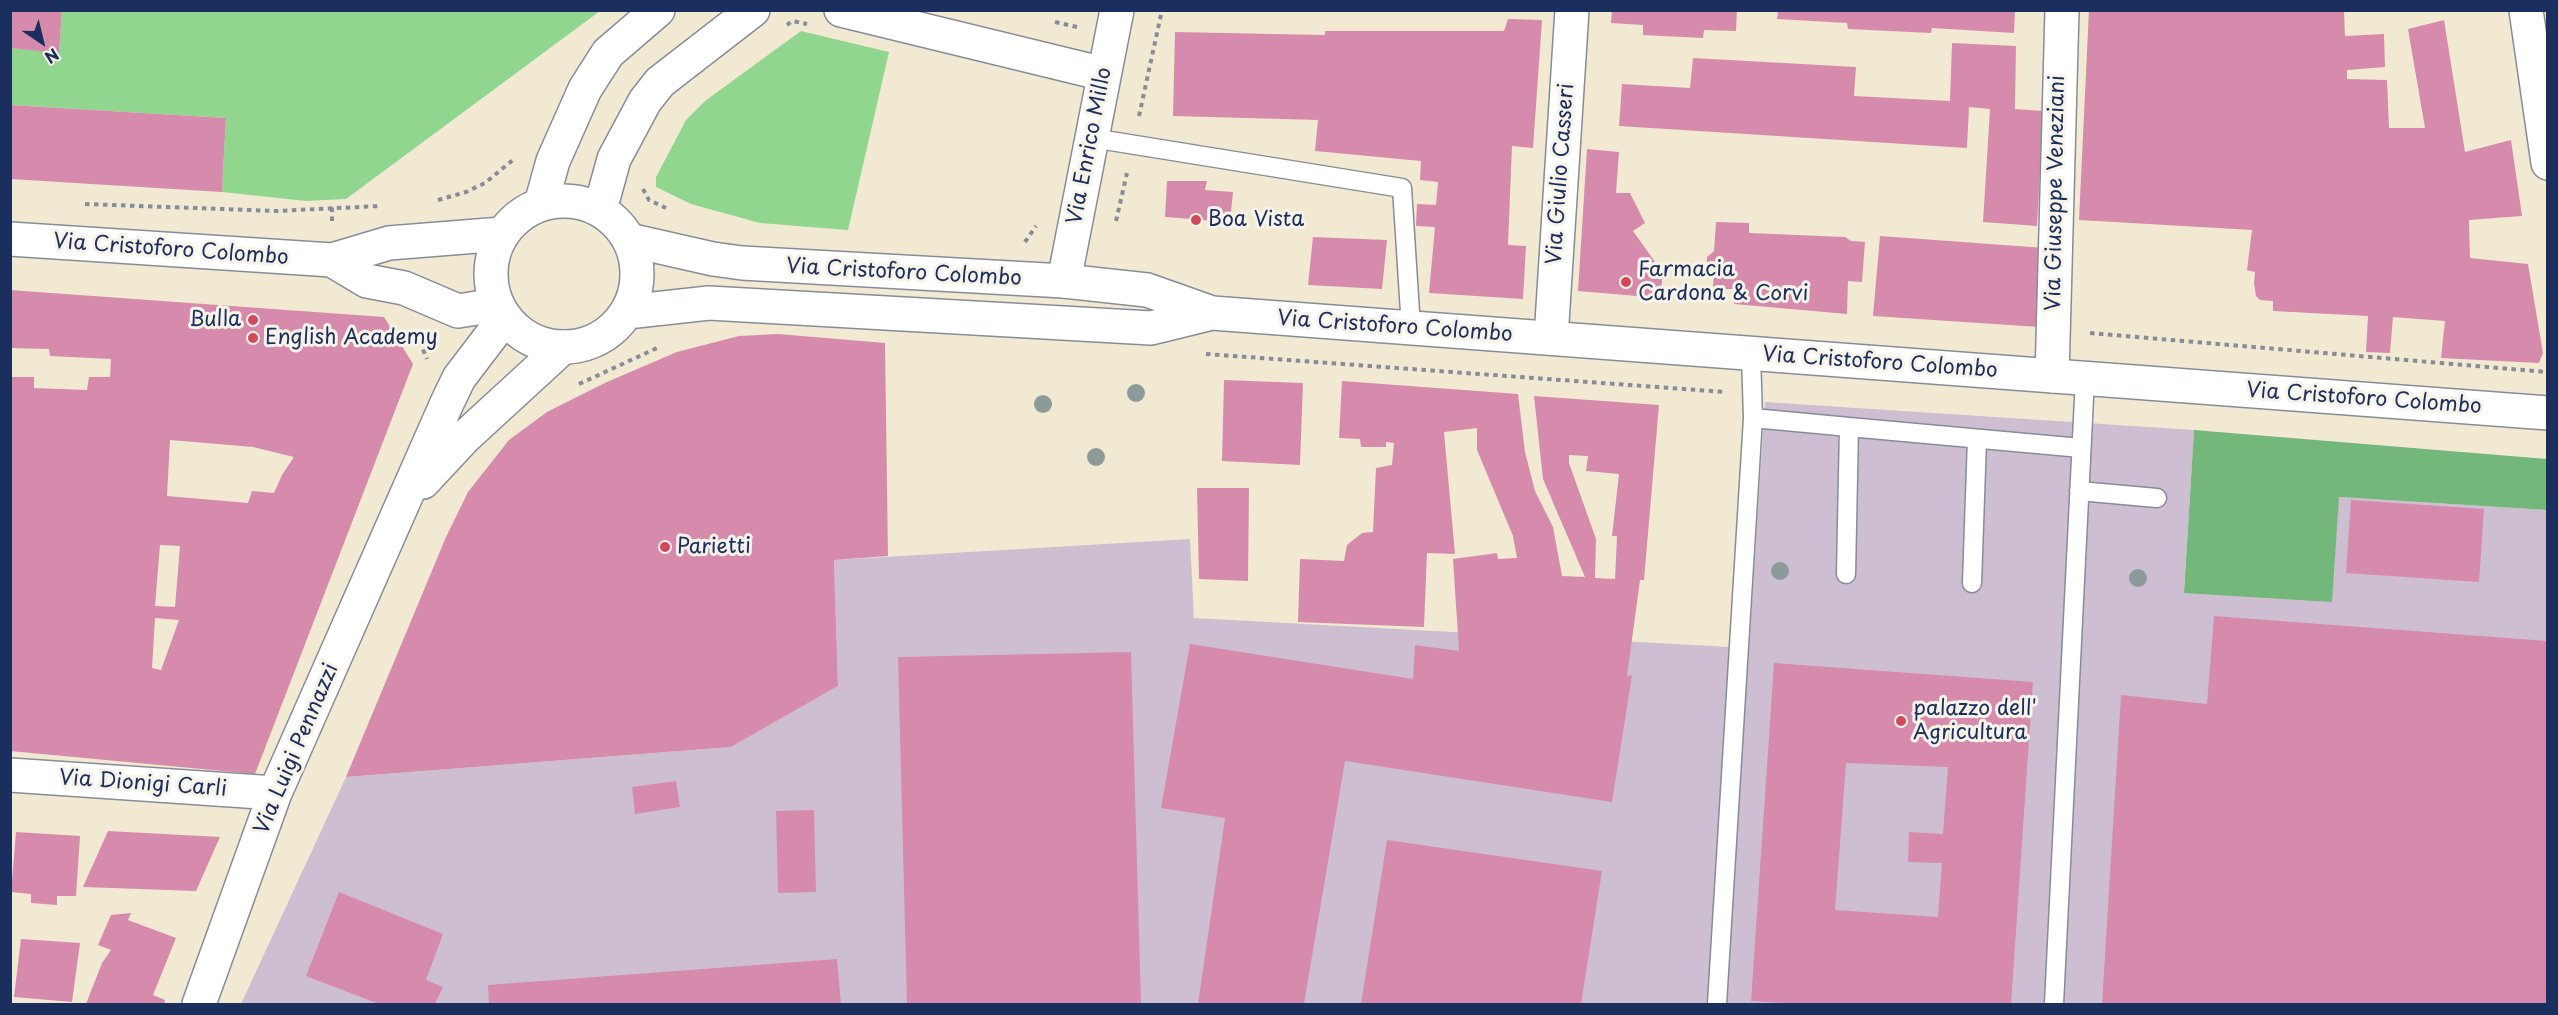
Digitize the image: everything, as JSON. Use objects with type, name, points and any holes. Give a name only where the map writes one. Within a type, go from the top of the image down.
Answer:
[{"type":"main road","points":[[542,204],[563,135],[585,89],[608,53],[658,10]]},
{"type":"main road","points":[[600,210],[614,159],[645,101],[660,82],[753,10]]},
{"type":"main road","points":[[841,10],[1104,74]]},
{"type":"main road","name":"Via Enrico Millo","points":[[1064,281],[1117,10]]},
{"type":"main road","name":"Via Giulio Casseri","points":[[1551,338],[1572,10]]},
{"type":"main road","name":"Via Giuseppe Veneziani","points":[[2052,376],[2062,10]]},
{"type":"main road","points":[[2526,10],[2547,163]]},
{"type":"main road","points":[[561,200],[582,202],[600,210],[612,218],[629,240],[637,263],[636,289],[627,312],[610,331],[588,343],[563,347],[543,344],[525,336],[500,312],[491,282],[492,257],[502,234],[520,216],[542,204],[561,200]]},
{"type":"main road","name":"Via Cristoforo Colombo","points":[[10,238],[332,261],[389,243],[502,234]]},
{"type":"main road","name":"Via Cristoforo Colombo","points":[[629,240],[713,260],[774,266],[1064,281],[1147,290],[1212,313],[2547,413]]},
{"type":"main road","name":"Via Cristoforo Colombo","points":[[332,261],[367,281],[404,288],[458,311],[500,312]]},
{"type":"main road","name":"Via Cristoforo Colombo","points":[[627,312],[709,303],[1151,328],[1212,313]]},
{"type":"main road","name":"Via Luigi Pennazzi","points":[[199,1005],[275,793],[459,378],[500,312]]},
{"type":"main road","name":"Via Luigi Pennazzi","points":[[407,499],[465,437],[563,347]]},
{"type":"main road","name":"Via Dionigi Carli","points":[[10,775],[275,793]]},
{"type":"lane","points":[[1092,138],[1402,188],[1411,328]]},
{"type":"lane","points":[[1717,1005],[1753,418],[1751,354]]},
{"type":"lane","points":[[2054,1005],[2085,378]]},
{"type":"lane","points":[[1753,418],[2081,448]]},
{"type":"lane","points":[[1846,574],[1849,427]]},
{"type":"lane","points":[[1972,583],[1977,439]]},
{"type":"lane","points":[[2079,491],[2157,498]]},
{"type":"path","points":[[1047,20],[1079,27],[1081,19]]},
{"type":"path","points":[[783,28],[792,21],[812,26]]},
{"type":"path","points":[[435,200],[466,192],[485,183],[502,171],[520,151]]},
{"type":"path","points":[[79,204],[276,211],[388,205]]},
{"type":"path","points":[[413,330],[425,351],[428,364]]},
{"type":"path","points":[[2079,332],[2546,372]]},
{"type":"shaded area","points":[[1765,402],[2194,430],[2184,592],[2339,497],[2547,510],[2547,1004],[241,1004],[346,777],[731,747],[838,686],[834,560],[1190,539],[1194,618],[1749,648]]},
{"type":"green space","points":[[62,11],[600,11],[346,199],[306,201],[222,192],[226,118],[11,105],[10,48],[59,52]]},
{"type":"green space","points":[[801,31],[889,52],[848,230],[760,223],[691,204],[656,187],[656,177],[686,120],[705,101]]},
{"type":"green space","points":[[2194,430],[2547,459],[2547,510],[2339,497],[2332,602],[2184,593]]},
{"type":"building","points":[[10,10],[62,10],[59,53],[10,48]]},
{"type":"building","points":[[1612,10],[1737,10],[1736,31],[1704,30],[1703,38],[1643,35],[1643,25],[1611,23]]},
{"type":"building","points":[[1778,10],[2015,10],[2014,33],[1932,28],[1931,33],[1848,29],[1847,23],[1777,19]]},
{"type":"building","points":[[2089,10],[2344,10],[2345,36],[2384,34],[2385,67],[2347,70],[2347,79],[2387,80],[2389,128],[2425,128],[2408,29],[2444,20],[2465,152],[2511,140],[2522,216],[2469,220],[2470,258],[2528,264],[2543,353],[2539,363],[2441,358],[2445,321],[2393,317],[2390,353],[2366,352],[2368,316],[2273,311],[2273,301],[2260,300],[2256,296],[2255,272],[2247,270],[2252,230],[2079,220]]},
{"type":"building","points":[[1508,19],[1542,20],[1533,148],[1512,146],[1508,245],[1526,246],[1523,299],[1429,293],[1435,227],[1416,226],[1417,204],[1436,205],[1438,182],[1420,180],[1421,161],[1315,151],[1318,120],[1173,116],[1175,32],[1325,35],[1325,31],[1504,31]]},
{"type":"building","points":[[1952,43],[2016,46],[2015,109],[2043,111],[2037,226],[1983,222],[1990,109],[1969,107],[1967,148],[1619,126],[1622,84],[1690,88],[1693,58],[1856,67],[1854,96],[1950,101]]},
{"type":"building","points":[[10,105],[226,118],[222,192],[10,179]]},
{"type":"building","points":[[1587,149],[1619,152],[1616,193],[1630,193],[1645,223],[1633,231],[1663,273],[1660,298],[1578,291]]},
{"type":"building","points":[[1167,181],[1207,181],[1205,190],[1233,192],[1230,222],[1165,217]]},
{"type":"building","points":[[1716,222],[1749,223],[1749,233],[1845,237],[1851,241],[1865,242],[1862,282],[1848,281],[1847,314],[1734,304],[1734,289],[1713,289],[1714,271],[1707,265],[1707,257],[1714,251]]},
{"type":"building","points":[[1880,236],[2045,248],[2039,327],[1873,316]]},
{"type":"building","points":[[1313,237],[1387,240],[1382,289],[1308,285]]},
{"type":"building","points":[[10,290],[384,317],[413,364],[255,774],[10,751],[10,377],[34,377],[34,388],[87,390],[89,377],[110,377],[111,359],[50,356],[49,349],[10,348]],"holes":[[[170,440],[253,447],[294,457],[274,493],[252,491],[248,503],[167,496]],[[160,545],[180,546],[175,607],[155,606]],[[155,618],[179,620],[161,670],[152,668]]]},
{"type":"building","name":"Parietti","points":[[778,334],[885,343],[888,556],[834,560],[838,686],[731,747],[346,777],[446,537],[468,492],[509,440],[547,412],[607,382],[677,352],[739,336]]},
{"type":"building","points":[[1224,380],[1303,383],[1300,465],[1222,461]]},
{"type":"building","points":[[1342,381],[1518,394],[1525,452],[1535,491],[1553,527],[1562,576],[1585,577],[1543,479],[1534,396],[1659,405],[1644,580],[1640,580],[1627,676],[1632,675],[1612,802],[1345,761],[1304,1004],[1198,1004],[1225,818],[1161,808],[1190,644],[1413,679],[1415,645],[1459,651],[1453,559],[1497,553],[1498,559],[1517,558],[1513,536],[1477,450],[1477,428],[1444,432],[1455,554],[1427,553],[1424,627],[1298,622],[1300,559],[1344,561],[1347,545],[1362,533],[1373,532],[1376,468],[1392,465],[1394,443],[1386,442],[1386,447],[1361,447],[1360,439],[1339,438]],"holes":[[[1569,455],[1588,456],[1586,471],[1619,474],[1612,536],[1617,536],[1615,579],[1595,578],[1596,539],[1569,463]]]},
{"type":"building","points":[[1197,488],[1249,488],[1248,581],[1199,579]]},
{"type":"building","points":[[2351,500],[2484,509],[2479,582],[2346,573]]},
{"type":"building","points":[[2214,616],[2547,641],[2547,1004],[2102,1004],[2121,695],[2207,704]]},
{"type":"building","points":[[1131,652],[1141,1004],[907,1004],[898,657]]},
{"type":"building","points":[[1774,663],[2033,682],[2011,1004],[1799,1004],[1751,1001]],"holes":[[[1846,763],[1948,767],[1943,834],[1909,832],[1908,862],[1942,863],[1938,917],[1835,910]]]},
{"type":"building","points":[[676,781],[680,807],[635,814],[632,787]]},
{"type":"building","points":[[814,810],[816,892],[778,893],[776,811]]},
{"type":"building","points":[[108,831],[220,837],[196,891],[83,887]]},
{"type":"building","points":[[16,832],[80,836],[76,896],[57,896],[57,905],[31,903],[31,894],[11,892]]},
{"type":"building","points":[[1387,840],[1602,871],[1581,1004],[1361,1004]]},
{"type":"building","points":[[339,892],[443,934],[426,980],[443,987],[435,1004],[379,1004],[306,976]]},
{"type":"building","points":[[131,913],[128,920],[176,938],[153,995],[165,1000],[164,1004],[86,1004],[102,963],[111,950],[98,945],[111,915]]},
{"type":"building","points":[[21,939],[80,943],[72,1002],[14,997]]},
{"type":"building","points":[[837,959],[841,1004],[489,1004],[488,985]]},
{"type":"place","name":"Boa Vista","points":[[1196,220]]},
{"type":"place","name":"Farmacia Cardona & Corvi","points":[[1626,282]]},
{"type":"place","name":"Bulla","points":[[253,320]]},
{"type":"place","name":"English Academy","points":[[253,338]]},
{"type":"place","name":"Parietti","points":[[665,547]]},
{"type":"place","name":"palazzo dell' Agricultura","points":[[1901,721]]}]
